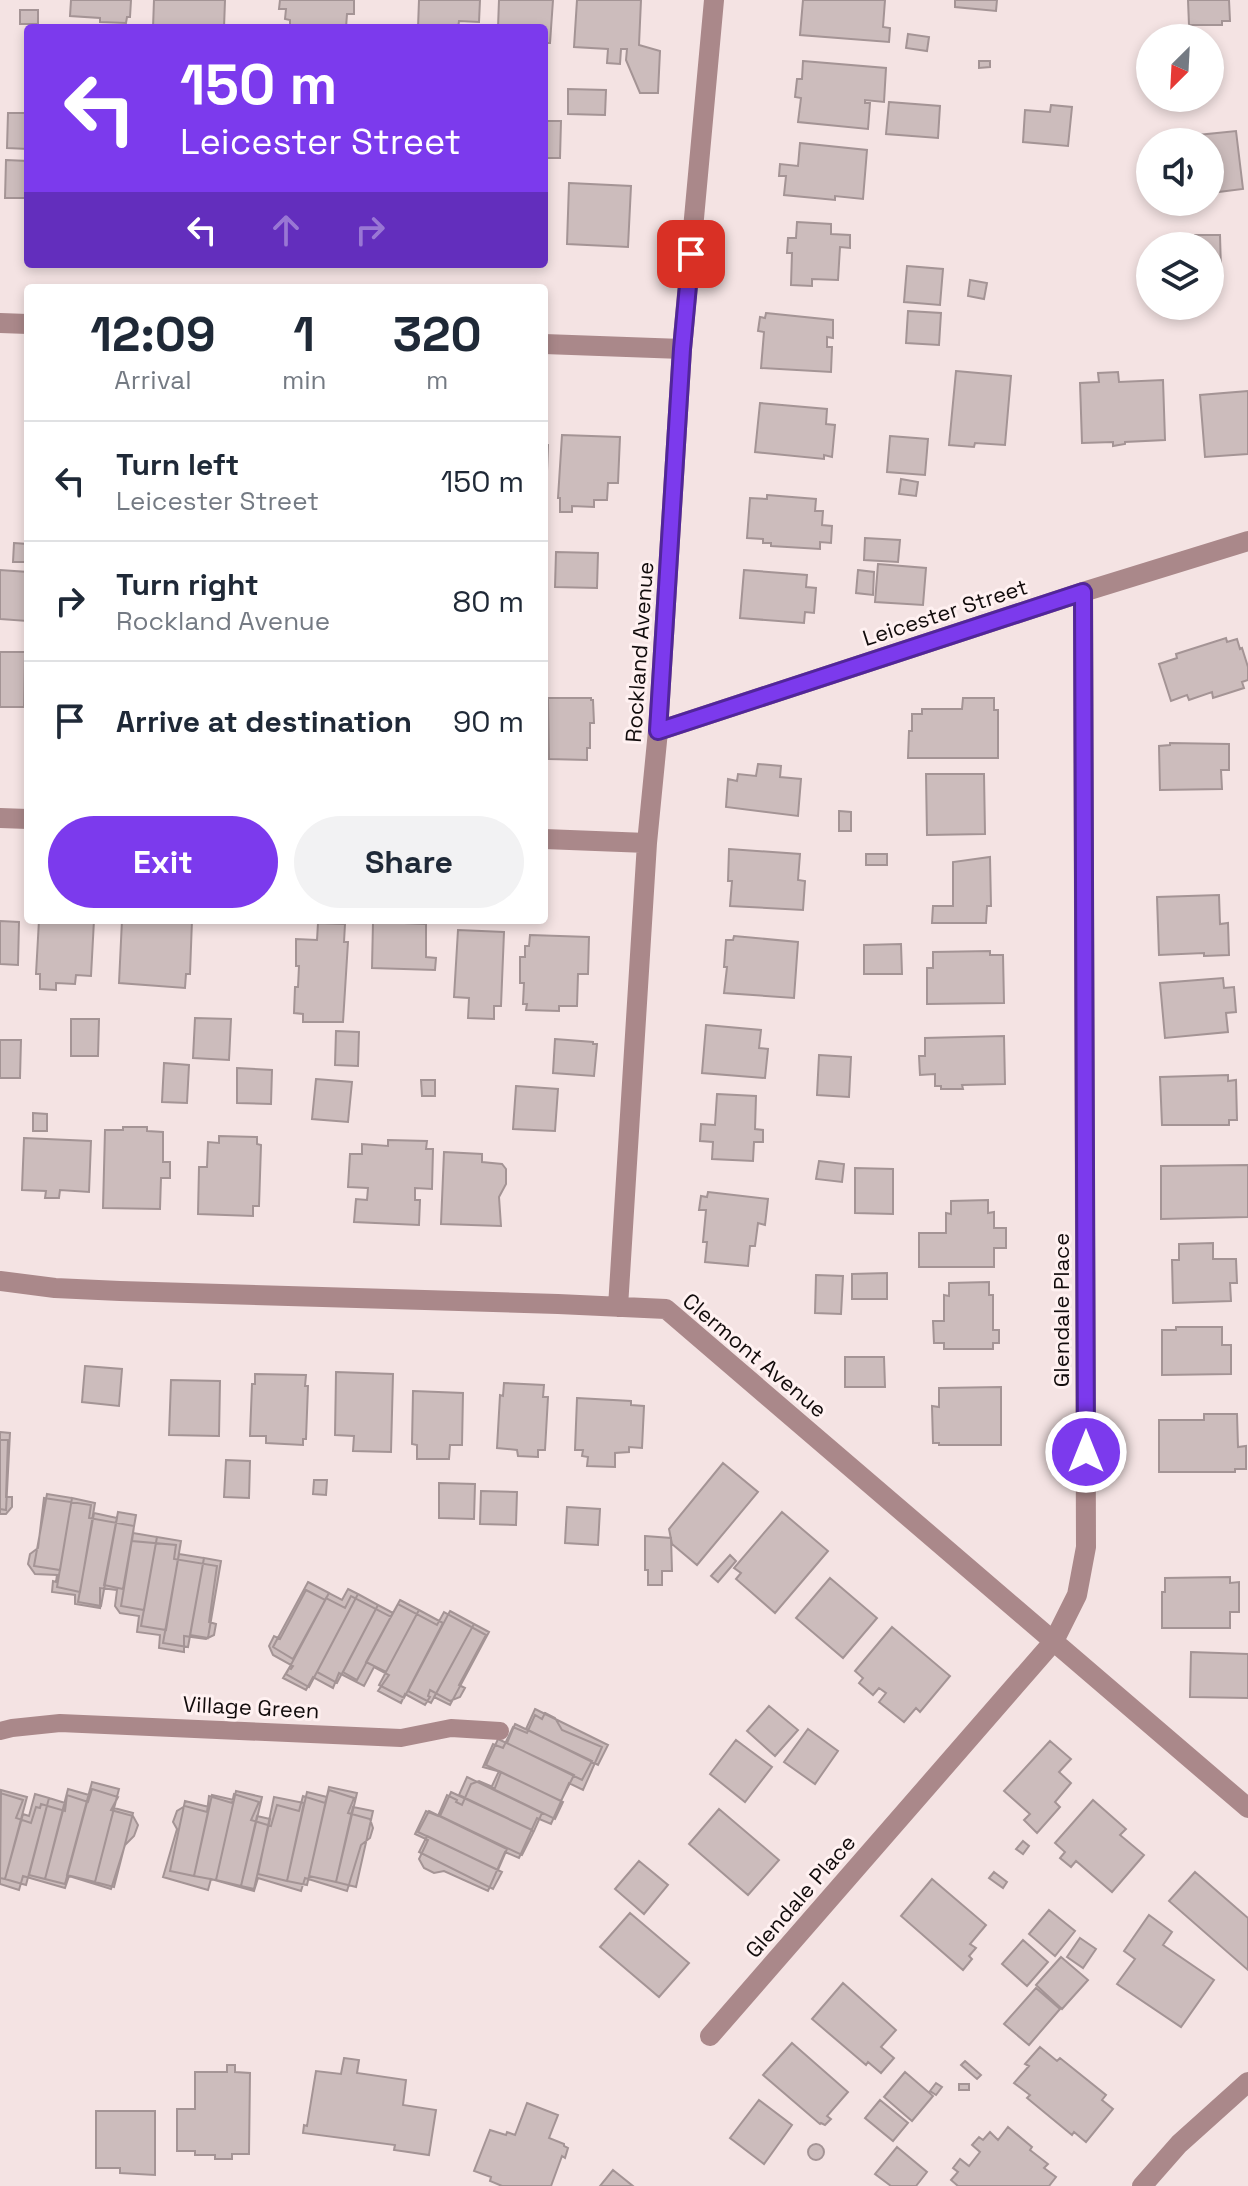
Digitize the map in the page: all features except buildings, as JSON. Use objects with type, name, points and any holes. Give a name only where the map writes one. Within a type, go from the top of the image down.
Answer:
[{"type":"street","name":"Rockland Avenue","points":[[618,1307],[682,349],[714,0]]},
{"type":"street","points":[[0,323],[24,324]]},
{"type":"street","points":[[548,344],[682,349]]},
{"type":"street","name":"Leicester Street","points":[[658,731],[1248,541]]},
{"type":"street","name":"Glendale Place","points":[[710,2036],[1054,1641],[1077,1595],[1086,1547],[1083,592]]},
{"type":"street","points":[[0,818],[24,819]]},
{"type":"street","points":[[548,839],[647,843]]},
{"type":"street","name":"Clermont Avenue","points":[[0,1281],[55,1288],[120,1291],[666,1309],[1248,1808]]},
{"type":"street","points":[[1142,2186],[1188,2135],[1248,2082]]},
{"type":"lane","name":"Village Green","points":[[0,1731],[60,1723],[401,1738],[451,1728],[500,1731]]},
{"type":"route","points":[[691,254],[682,349],[658,731],[1083,592],[1086,1452]]}]
